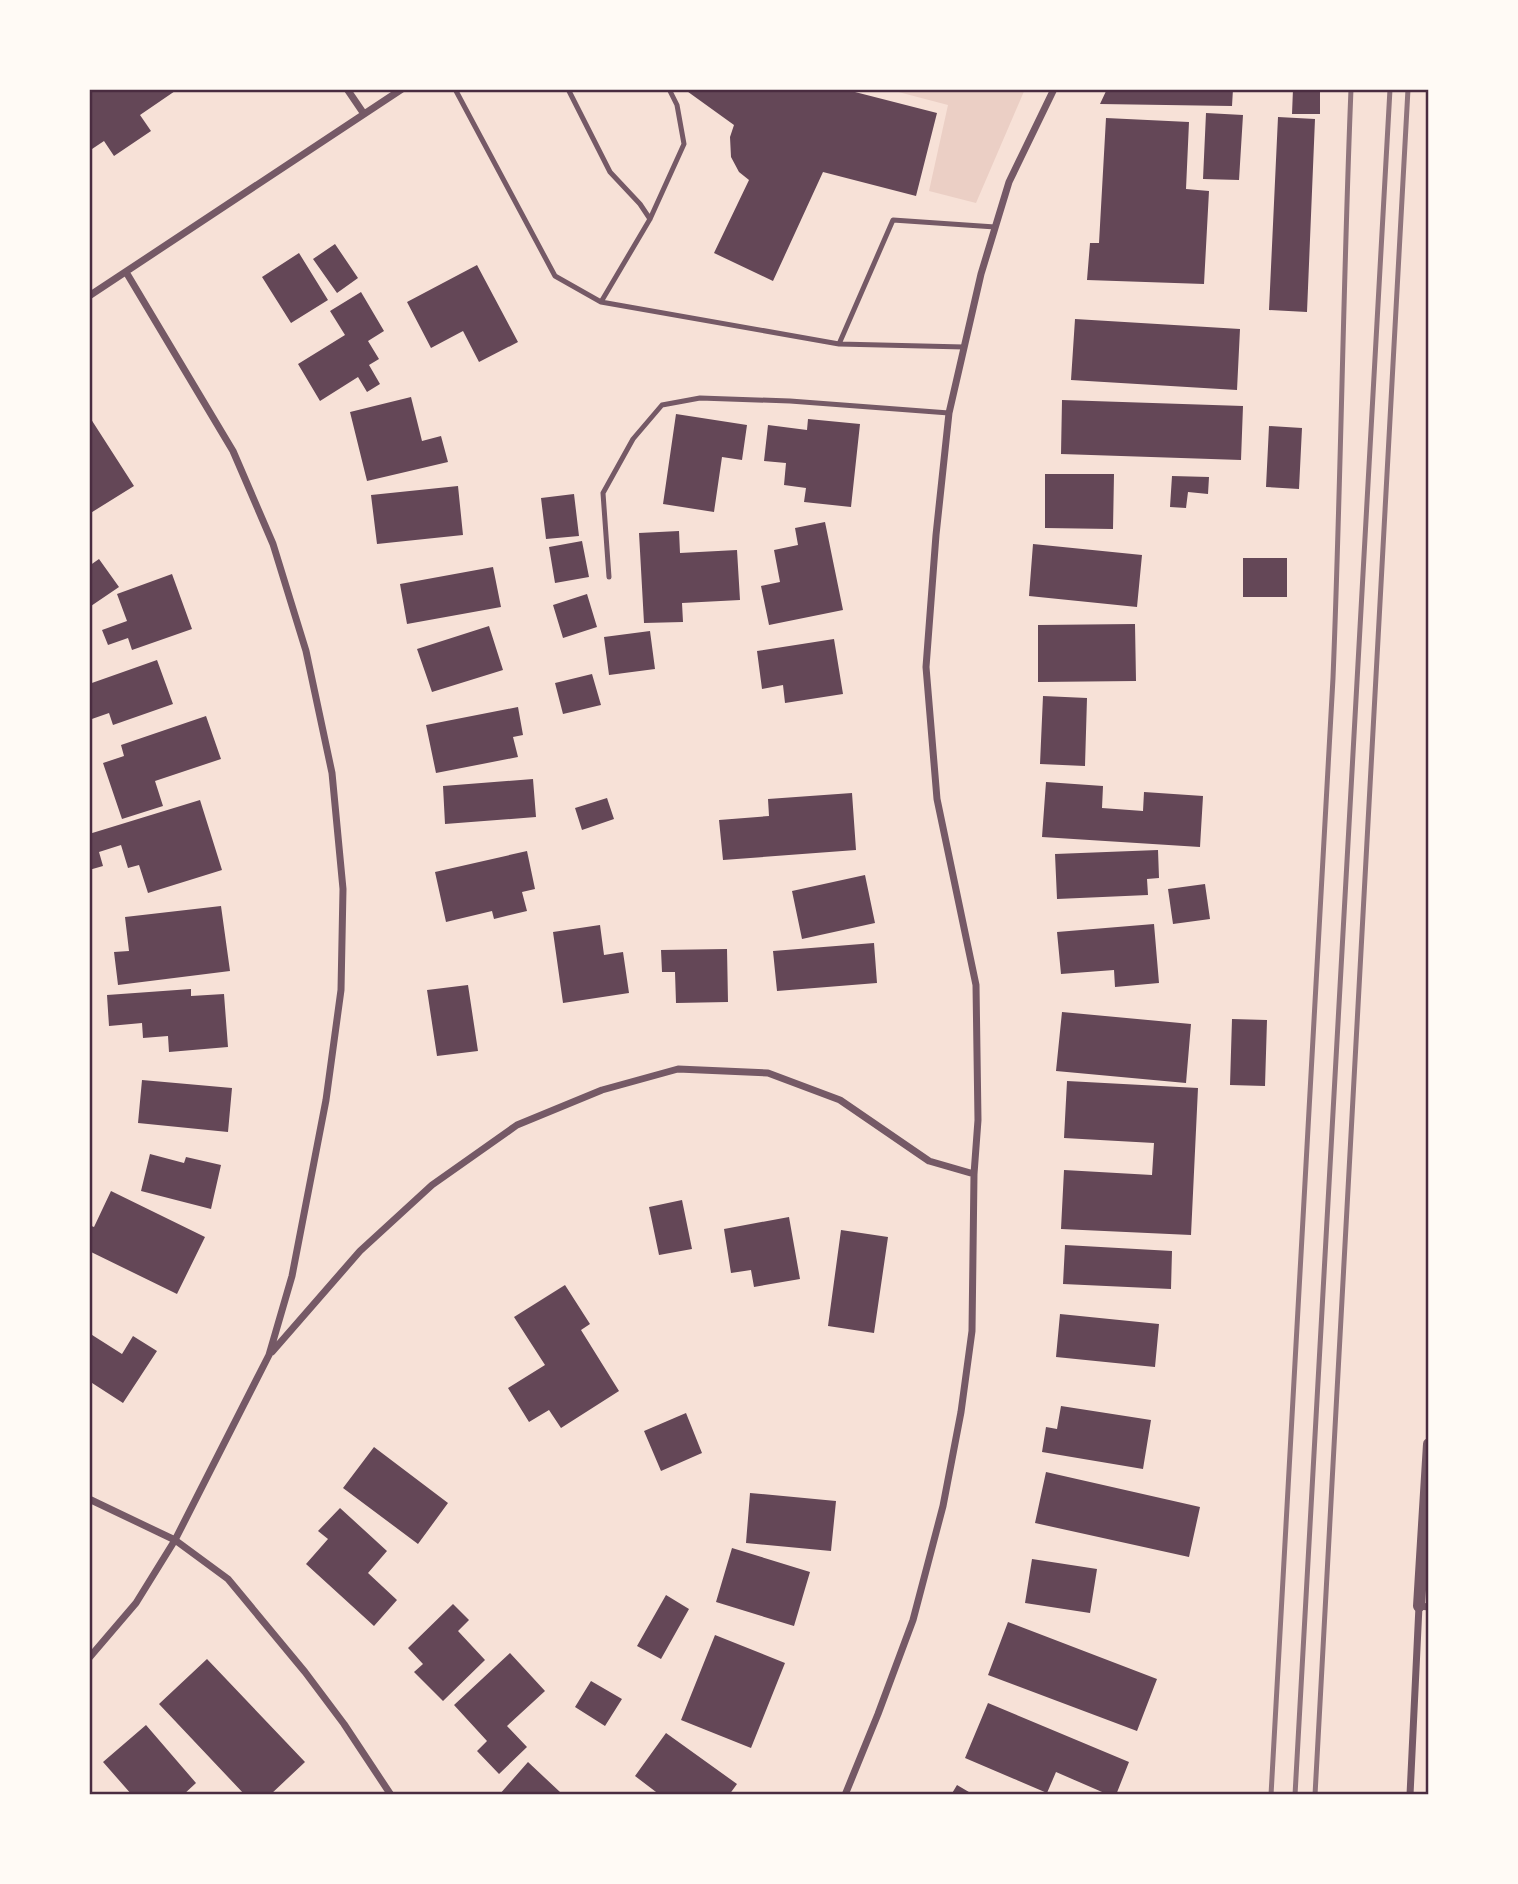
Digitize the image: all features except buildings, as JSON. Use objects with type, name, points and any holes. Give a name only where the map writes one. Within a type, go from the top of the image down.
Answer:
[{"type":"street","points":[[346,89],[364,114]]},
{"type":"street","points":[[89,296],[402,89]]},
{"type":"street","points":[[845,1795],[913,1620],[943,1506],[961,1412],[971,1331],[974,1174],[978,1120],[976,985],[937,799],[926,667],[949,413],[981,274],[1009,182],[1055,89]]},
{"type":"street","points":[[89,1658],[136,1603],[175,1541],[269,1355],[292,1276],[326,1100],[341,990],[343,889],[332,773],[306,651],[273,544],[233,451],[126,272]]},
{"type":"street","points":[[269,1355],[360,1251],[432,1185],[517,1125],[602,1090],[678,1069],[768,1073],[840,1100],[929,1161],[974,1174]]},
{"type":"street","points":[[1410,1795],[1424,1607],[1429,1444]]},
{"type":"street","points":[[89,1499],[175,1541],[228,1579],[344,1724],[391,1795]]},
{"type":"lane","points":[[455,89],[555,276],[601,302],[839,344],[964,347]]},
{"type":"lane","points":[[568,89],[610,172],[640,204],[650,219]]},
{"type":"lane","points":[[601,302],[650,219],[684,144],[677,105],[669,89]]},
{"type":"lane","points":[[839,344],[893,220],[995,227]]},
{"type":"lane","points":[[609,577],[603,493],[633,439],[662,405],[700,398],[790,401],[949,413]]},
{"type":"shaded area","points":[[887,89],[1025,89],[976,203],[929,191],[948,105]]},
{"type":"railway","points":[[1271,1795],[1333,678],[1351,89]]},
{"type":"railway","points":[[1295,1795],[1390,89]]},
{"type":"railway","points":[[1315,1795],[1408,89]]}]
